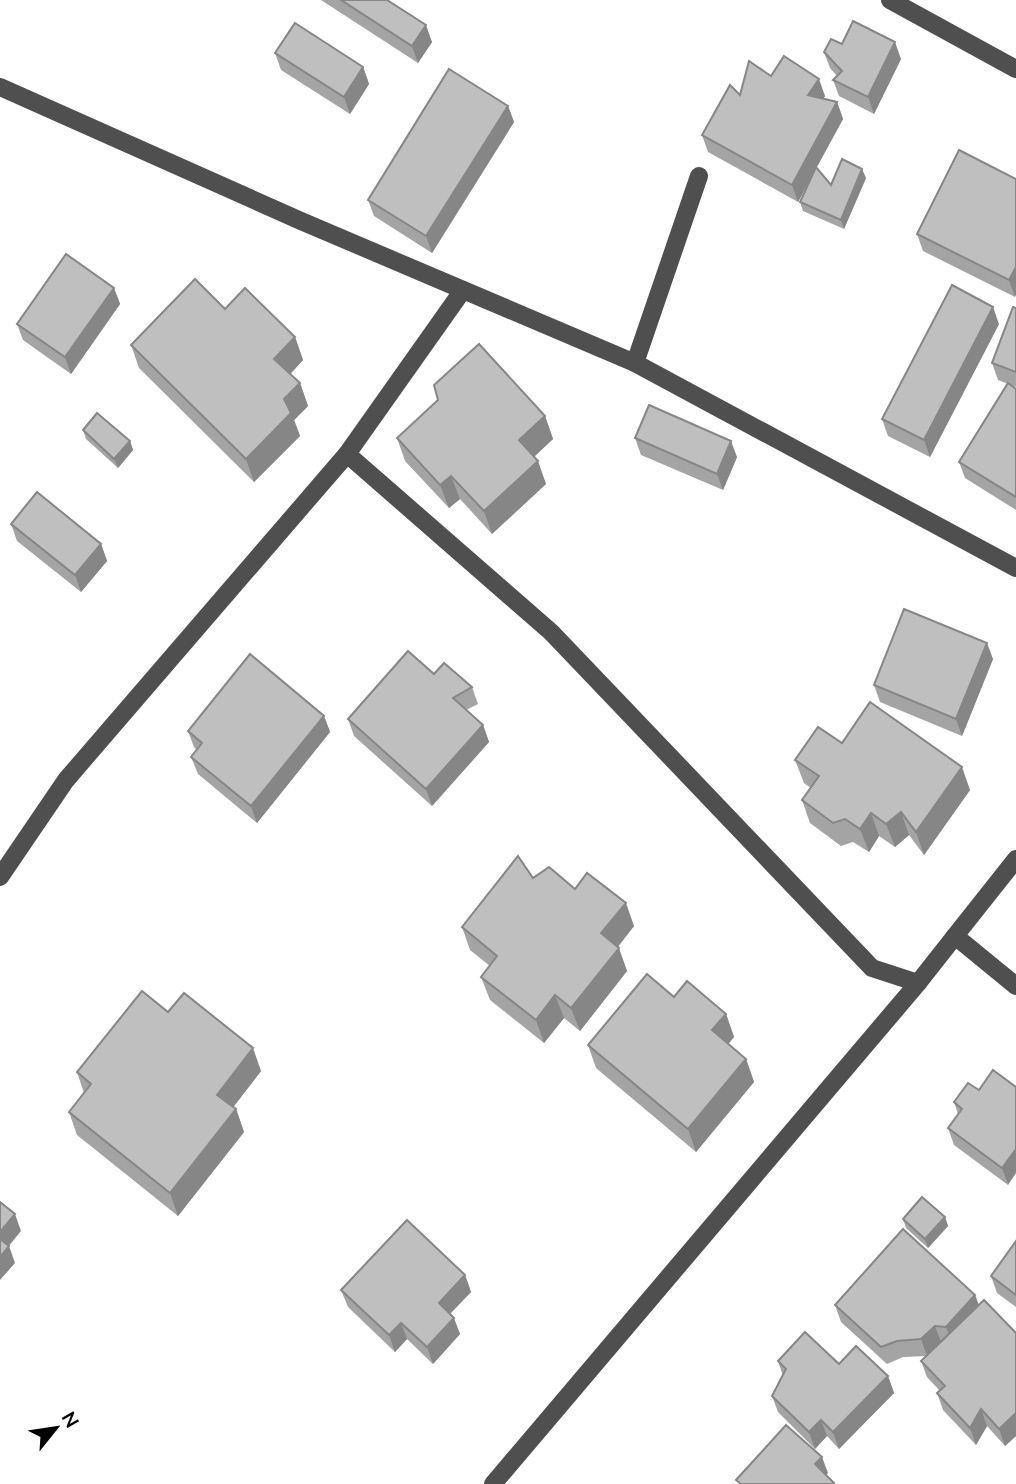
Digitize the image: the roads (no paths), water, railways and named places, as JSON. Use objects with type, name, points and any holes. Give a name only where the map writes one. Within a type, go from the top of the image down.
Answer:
[{"type":"street","points":[[890,0],[1016,69]]},
{"type":"street","points":[[0,87],[301,221],[635,363],[1016,569]]},
{"type":"street","points":[[635,363],[699,176]]},
{"type":"street","points":[[0,877],[66,780],[347,454],[463,290]]},
{"type":"street","points":[[347,454],[551,632],[872,968],[918,983]]},
{"type":"street","points":[[493,1484],[918,983],[1016,859]]},
{"type":"street","points":[[955,936],[1016,986]]}]
